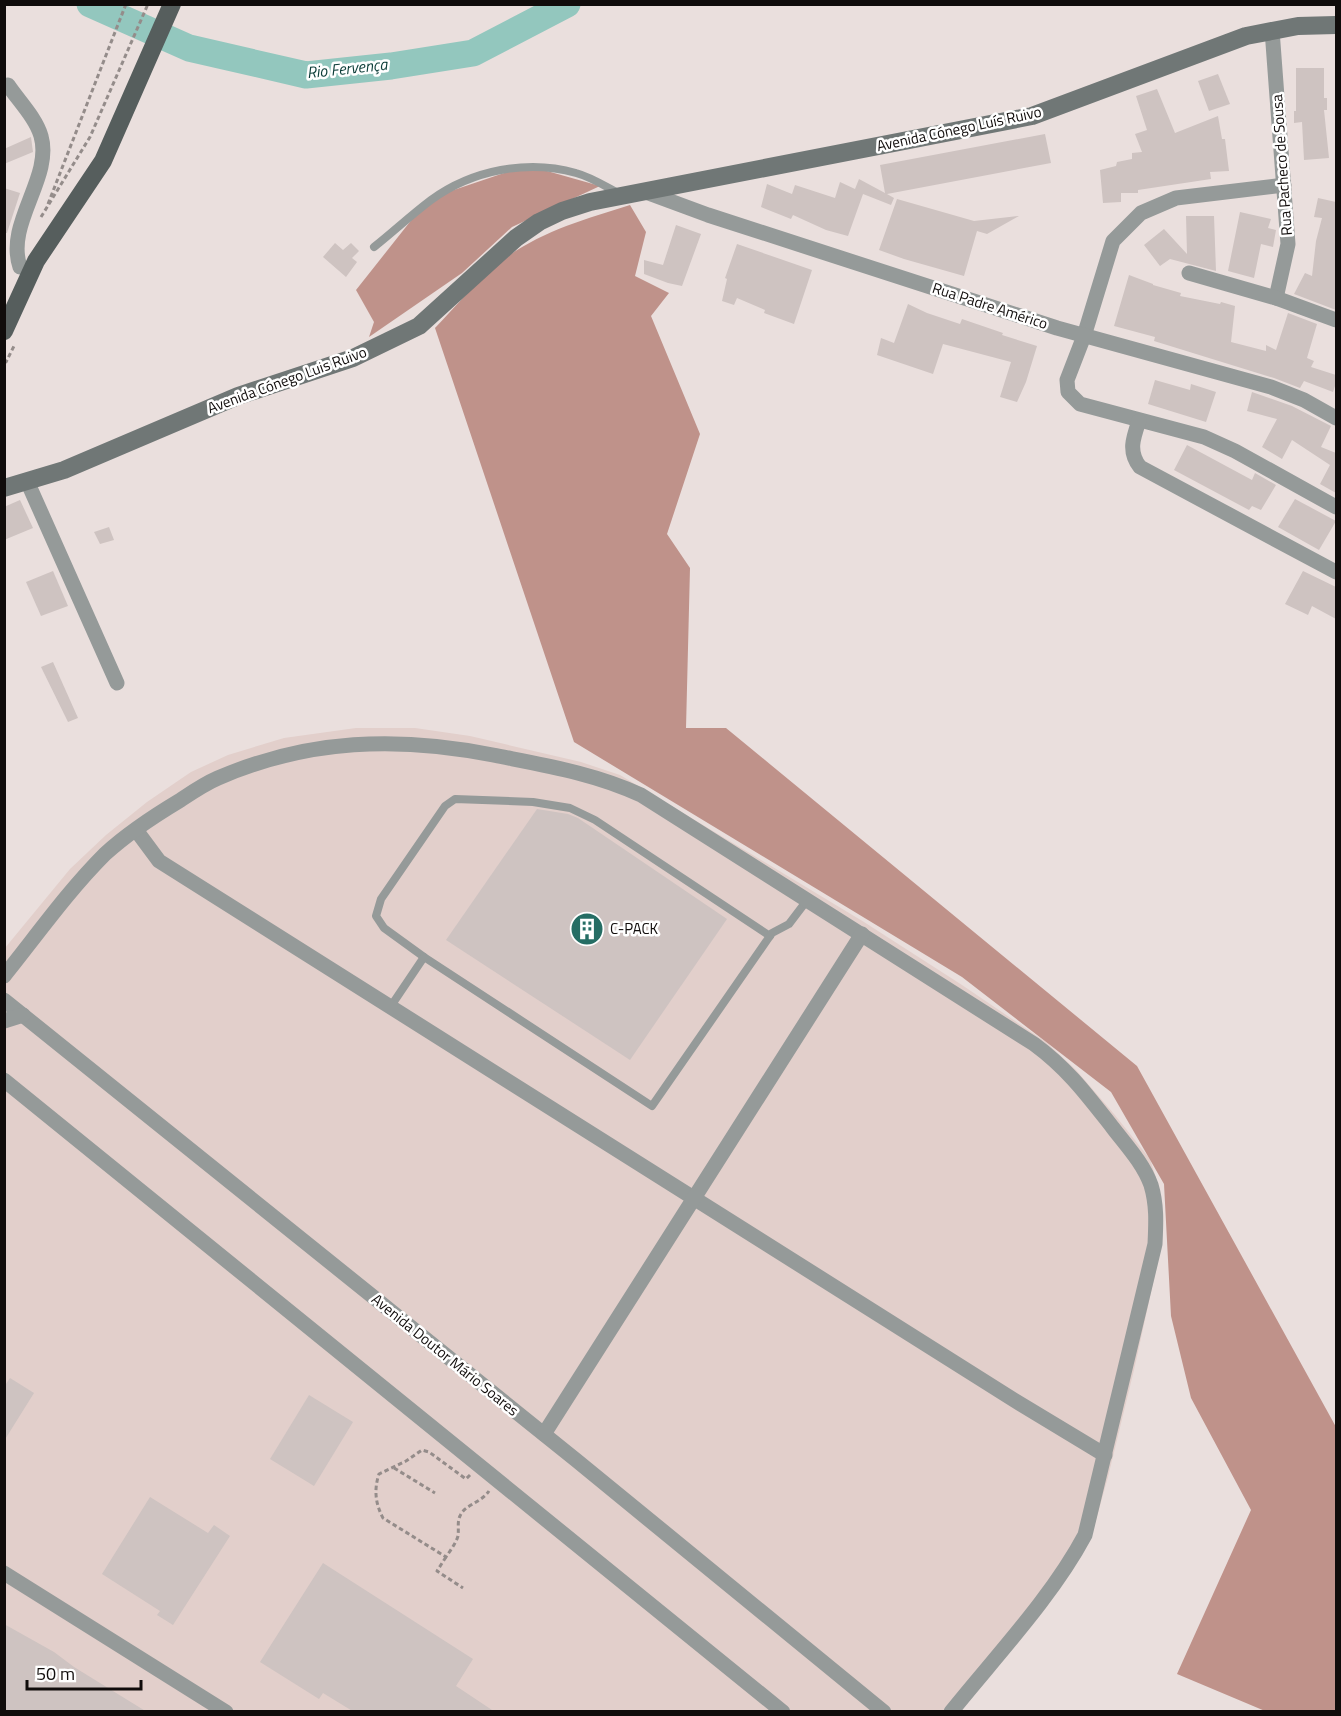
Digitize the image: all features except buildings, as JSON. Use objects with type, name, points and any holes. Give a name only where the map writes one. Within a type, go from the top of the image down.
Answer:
[{"type":"main road","points":[[4,331],[36,261],[103,161],[160,4]]},
{"type":"main road","points":[[4,302],[20,267],[93,157],[124,103],[172,4]]},
{"type":"street","name":"Avenida Cónego Luís Ruivo","points":[[643,191],[1032,116],[1226,43],[1272,30],[1298,26],[1336,25]]},
{"type":"street","name":"Rua Pacheco de Sousa","points":[[1272,30],[1288,244],[1276,298]]},
{"type":"street","points":[[8,85],[39,129],[43,143],[40,166],[16,244],[20,267]]},
{"type":"street","points":[[1284,185],[1176,198],[1141,213],[1113,241],[1084,336],[1067,380],[1068,393],[1080,404],[1204,437],[1235,451],[1336,507]]},
{"type":"street","name":"Avenida Cónego Luis Ruivo","points":[[4,488],[64,470],[238,396],[354,358],[419,326],[516,238],[538,222],[571,208],[643,191]]},
{"type":"street","name":"Rua Padre Américo","points":[[643,191],[708,215],[1084,336],[1271,387],[1304,400],[1336,418]]},
{"type":"street","points":[[1189,273],[1276,298],[1336,320]]},
{"type":"street","points":[[1139,421],[1133,448],[1134,459],[1140,467],[1336,572]]},
{"type":"street","points":[[27,481],[117,683]]},
{"type":"street","points":[[4,976],[77,885],[106,853],[159,813],[216,778],[275,758],[332,746],[387,743],[449,746],[578,772],[614,783],[641,795],[808,899],[1057,1061],[1076,1081],[1135,1155],[1150,1184],[1157,1212],[1155,1244],[1085,1535],[1072,1560],[951,1712]]},
{"type":"street","points":[[136,831],[159,861],[1014,1400],[1105,1455]]},
{"type":"street","points":[[544,1434],[862,934]]},
{"type":"street","name":"Avenida Doutor Mário Soares","points":[[4,1000],[544,1434],[884,1712]]},
{"type":"street","points":[[4,1021],[23,1015]]},
{"type":"street","points":[[4,1080],[783,1712]]},
{"type":"street","points":[[4,1573],[226,1712]]},
{"type":"lane","points":[[374,247],[432,200],[454,186],[511,167],[540,166],[577,173],[622,195]]},
{"type":"lane","points":[[770,936],[595,820],[570,808],[533,802],[455,799],[445,806],[381,899],[375,916],[384,928],[424,957],[652,1106],[770,936],[789,924],[808,899]]},
{"type":"lane","points":[[391,1006],[424,957]]},
{"type":"path","points":[[45,210],[126,4]]},
{"type":"path","points":[[39,218],[74,165],[98,120],[148,4]]},
{"type":"path","points":[[446,1557],[383,1518],[376,1500],[375,1485],[379,1474],[394,1468],[422,1450],[429,1452],[466,1479],[470,1474]]},
{"type":"path","points":[[394,1468],[435,1493]]},
{"type":"path","points":[[463,1588],[437,1571],[457,1538],[460,1514],[467,1507],[484,1498],[490,1490]]},
{"type":"shaded area","points":[[510,171],[547,171],[600,186],[512,227],[462,273],[369,337],[374,322],[356,290],[413,218],[442,194]]},
{"type":"shaded area","points":[[630,205],[646,232],[635,276],[669,293],[651,316],[700,434],[667,534],[690,568],[686,728],[726,728],[1137,1066],[1336,1427],[1336,1711],[1265,1711],[1177,1674],[1251,1510],[1191,1398],[1171,1316],[1164,1184],[1111,1092],[962,977],[574,742],[435,328],[493,268],[508,256],[558,229]]},
{"type":"shaded area","points":[[356,728],[415,728],[470,736],[581,762],[620,775],[864,922],[1046,1042],[1076,1070],[1150,1159],[1159,1188],[1159,1256],[1134,1370],[1091,1538],[961,1711],[5,1712],[5,948],[70,869],[106,835],[147,802],[191,772],[228,755],[284,738]]},
{"type":"waterway","name":"Rio Fervença","points":[[90,4],[189,48],[306,75],[391,66],[473,53],[567,4]]},
{"type":"place","name":"C-PACK","points":[[587,929]]}]
